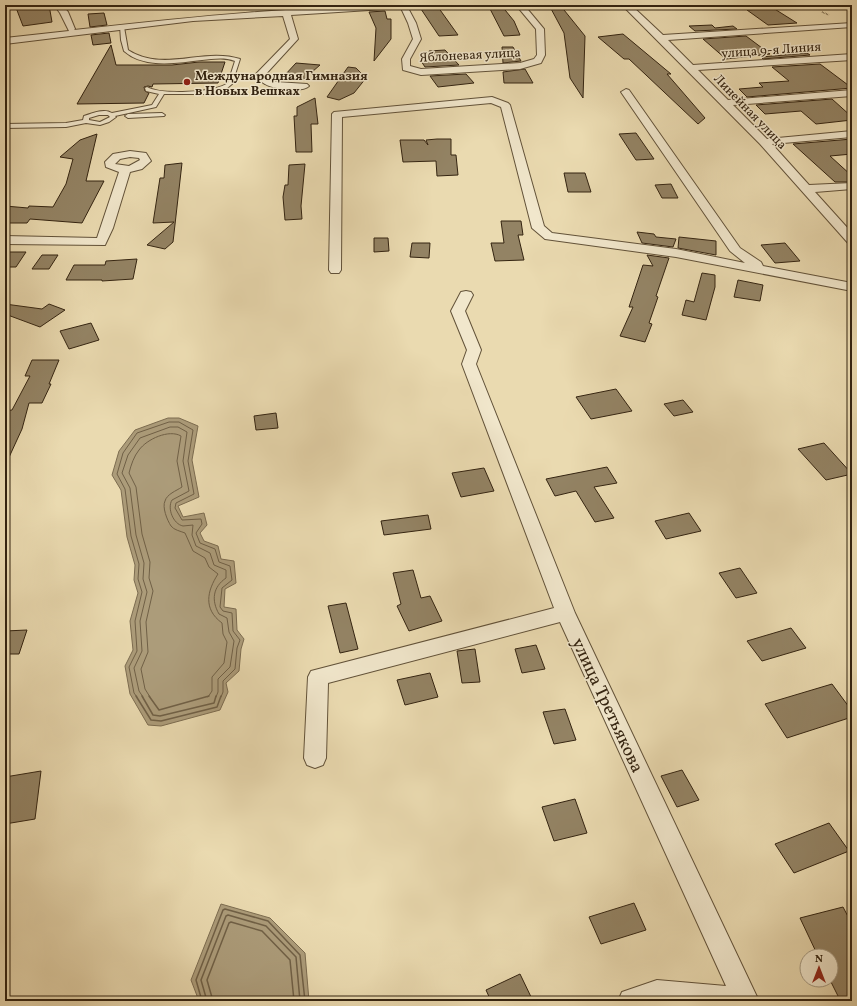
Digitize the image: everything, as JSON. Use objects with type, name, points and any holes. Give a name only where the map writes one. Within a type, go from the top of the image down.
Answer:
[{"type":"street","points":[[58,5],[64,12],[71,31]]},
{"type":"street","points":[[5,41],[207,12],[353,5]]},
{"type":"street","points":[[5,37],[193,19],[419,5]]},
{"type":"street","name":"Яблоневая улица","points":[[403,6],[412,23],[416,39],[406,59],[406,68],[421,72],[520,66],[538,61],[541,55],[540,29],[520,5]]},
{"type":"street","name":"Линейная улица","points":[[628,5],[764,142],[852,240]]},
{"type":"street","points":[[286,13],[294,39],[260,75],[265,82],[279,86],[304,86]]},
{"type":"street","points":[[661,38],[852,25]]},
{"type":"street","name":"улица 9-я Линия","points":[[691,68],[852,57]]},
{"type":"street","points":[[626,92],[736,251],[764,269]]},
{"type":"street","points":[[726,103],[852,93]]},
{"type":"street","points":[[335,270],[337,114],[492,100],[505,105],[538,228],[549,236],[676,252],[852,287]]},
{"type":"street","points":[[764,142],[852,134]]},
{"type":"street","points":[[5,240],[100,242],[107,228],[125,169]]},
{"type":"street","points":[[807,189],[852,186]]},
{"type":"street","name":"улица Третьякова","points":[[466,295],[458,310],[474,350],[469,364],[565,613],[746,1001]]},
{"type":"street","points":[[315,758],[318,678],[565,613]]},
{"type":"street","name":"улица Третьякова","points":[[631,1001],[657,993],[746,1001]]},
{"type":"lane","points":[[122,27],[126,51],[137,58],[165,61],[223,57],[238,60],[231,82],[225,88],[207,92],[162,92],[151,91],[147,88]]},
{"type":"lane","points":[[5,126],[66,125],[86,121],[99,124],[109,121],[112,116],[154,106],[162,92]]},
{"type":"lane","points":[[86,121],[86,117],[104,112],[112,116],[162,115]]},
{"type":"water","points":[[168,418],[179,418],[198,426],[192,460],[199,497],[178,506],[183,517],[204,513],[207,525],[200,533],[204,541],[218,546],[221,559],[234,561],[236,583],[225,589],[224,607],[236,609],[237,630],[244,639],[241,649],[239,671],[226,683],[228,692],[220,710],[161,726],[148,725],[130,694],[125,666],[133,650],[130,621],[138,593],[134,580],[135,565],[127,537],[121,490],[112,475],[119,451],[135,430]]},
{"type":"water","points":[[221,904],[270,918],[305,953],[309,1001],[199,1001],[191,980]]},
{"type":"building","points":[[15,5],[49,5],[52,22],[23,26]]},
{"type":"building","points":[[488,5],[501,5],[514,21],[520,35],[504,36]]},
{"type":"building","points":[[549,5],[560,5],[585,36],[583,98],[570,78],[564,33]]},
{"type":"building","points":[[438,7],[458,35],[439,36],[421,9]]},
{"type":"building","points":[[773,8],[797,23],[768,25],[747,10]]},
{"type":"building","points":[[385,11],[387,19],[391,19],[391,39],[374,61],[376,28],[369,12]]},
{"type":"building","points":[[104,13],[107,25],[90,27],[88,14]]},
{"type":"building","points":[[712,25],[715,28],[733,26],[737,29],[695,31],[689,26]]},
{"type":"building","points":[[109,33],[111,43],[93,45],[91,35]]},
{"type":"building","points":[[623,34],[671,74],[667,74],[705,118],[698,124],[629,59],[624,59],[598,37]]},
{"type":"building","points":[[746,36],[770,54],[726,59],[703,39]]},
{"type":"building","name":"Международная Гимназия в Новых Вешках","points":[[111,45],[116,65],[172,65],[199,62],[225,62],[218,83],[153,84],[152,87],[144,87],[145,91],[149,93],[144,103],[77,104]]},
{"type":"building","points":[[502,47],[513,47],[521,61],[503,63]]},
{"type":"building","points":[[445,50],[459,65],[425,67],[421,61],[435,60],[429,51]]},
{"type":"building","points":[[807,53],[810,55],[763,59],[761,57]]},
{"type":"building","points":[[296,63],[320,65],[304,79],[284,76]]},
{"type":"building","points":[[820,64],[852,88],[747,97],[739,89],[763,87],[759,83],[789,81],[772,67]]},
{"type":"building","points":[[348,67],[356,68],[366,78],[354,93],[339,100],[327,97]]},
{"type":"building","points":[[525,69],[533,83],[504,83],[503,72]]},
{"type":"building","points":[[466,74],[474,83],[438,87],[430,76]]},
{"type":"building","points":[[315,98],[318,124],[311,124],[312,152],[296,152],[294,116],[297,116],[297,107]]},
{"type":"building","points":[[832,99],[852,117],[852,120],[816,124],[801,111],[765,114],[756,105]]},
{"type":"building","points":[[636,133],[654,159],[636,160],[619,134]]},
{"type":"building","points":[[97,134],[86,181],[104,181],[82,223],[30,219],[27,223],[5,223],[5,206],[28,208],[29,206],[53,207],[66,184],[73,159],[60,157],[80,140]]},
{"type":"building","points":[[451,139],[451,155],[456,155],[458,175],[437,176],[436,161],[403,162],[400,140],[424,140],[428,145],[426,140]]},
{"type":"building","points":[[852,139],[852,154],[830,156],[852,176],[852,182],[835,182],[793,144]]},
{"type":"building","points":[[182,163],[173,242],[165,249],[147,245],[174,222],[153,223],[160,178],[164,178],[165,165]]},
{"type":"building","points":[[305,164],[301,206],[302,219],[285,220],[283,197],[285,185],[288,185],[289,165]]},
{"type":"building","points":[[564,173],[585,173],[591,192],[568,192]]},
{"type":"building","points":[[671,184],[678,198],[662,198],[655,185]]},
{"type":"building","points":[[501,221],[521,221],[523,235],[518,235],[524,260],[495,261],[491,243],[504,243]]},
{"type":"building","points":[[637,232],[654,234],[656,237],[676,239],[673,247],[642,243]]},
{"type":"building","points":[[679,237],[716,241],[716,255],[678,248]]},
{"type":"building","points":[[374,238],[388,238],[389,251],[374,252]]},
{"type":"building","points":[[412,243],[430,243],[429,258],[410,257]]},
{"type":"building","points":[[785,243],[800,261],[775,263],[761,245]]},
{"type":"building","points":[[5,252],[26,252],[16,267],[5,267]]},
{"type":"building","points":[[42,255],[58,255],[49,269],[32,269]]},
{"type":"building","points":[[647,255],[669,258],[656,296],[658,297],[649,323],[652,324],[645,342],[620,336],[633,307],[629,307],[643,265],[653,266]]},
{"type":"building","points":[[137,259],[133,279],[102,281],[66,280],[74,265],[105,265],[106,261]]},
{"type":"building","points":[[702,273],[715,275],[715,287],[706,320],[682,315],[686,300],[694,302]]},
{"type":"building","points":[[738,280],[763,285],[760,301],[734,297]]},
{"type":"building","points":[[5,304],[42,309],[49,304],[65,310],[40,327],[5,314]]},
{"type":"building","points":[[91,323],[99,340],[69,349],[60,331]]},
{"type":"building","points":[[32,360],[59,360],[49,384],[51,384],[42,403],[29,403],[22,429],[5,466],[5,411],[12,410],[30,376],[25,376]]},
{"type":"building","points":[[616,389],[632,411],[591,419],[576,397]]},
{"type":"building","points":[[683,400],[693,412],[674,416],[664,404]]},
{"type":"building","points":[[276,413],[278,428],[256,430],[254,416]]},
{"type":"building","points":[[824,443],[852,474],[826,480],[798,449]]},
{"type":"building","points":[[607,467],[617,483],[594,487],[614,518],[595,522],[576,491],[555,496],[546,479]]},
{"type":"building","points":[[484,468],[494,491],[461,497],[452,473]]},
{"type":"building","points":[[689,513],[701,531],[666,539],[655,521]]},
{"type":"building","points":[[428,515],[431,529],[384,535],[381,521]]},
{"type":"building","points":[[740,568],[757,593],[736,598],[719,573]]},
{"type":"building","points":[[413,570],[421,598],[430,596],[442,621],[409,631],[397,606],[401,604],[393,573]]},
{"type":"building","points":[[346,603],[358,649],[340,653],[328,606]]},
{"type":"building","points":[[791,628],[806,648],[762,661],[747,641]]},
{"type":"building","points":[[27,630],[19,654],[5,654],[5,631]]},
{"type":"building","points":[[536,645],[545,669],[522,673],[515,649]]},
{"type":"building","points":[[475,649],[480,682],[462,683],[457,651]]},
{"type":"building","points":[[430,673],[438,697],[405,705],[397,680]]},
{"type":"building","points":[[832,684],[852,711],[852,717],[787,738],[765,704]]},
{"type":"building","points":[[565,709],[576,740],[554,744],[543,712]]},
{"type":"building","points":[[682,770],[699,800],[677,807],[661,776]]},
{"type":"building","points":[[41,771],[35,819],[5,824],[5,777]]},
{"type":"building","points":[[575,799],[587,833],[554,841],[542,807]]},
{"type":"building","points":[[829,823],[849,851],[794,873],[775,844]]},
{"type":"building","points":[[634,903],[646,930],[601,944],[589,917]]},
{"type":"building","points":[[843,907],[852,924],[852,997],[840,1000],[834,988],[839,988],[839,948],[814,948],[800,918]]},
{"type":"building","points":[[520,974],[533,1001],[491,1001],[486,990]]},
{"type":"place","name":"Международная Гимназия в Новых Вешках","points":[[187,82]]}]
